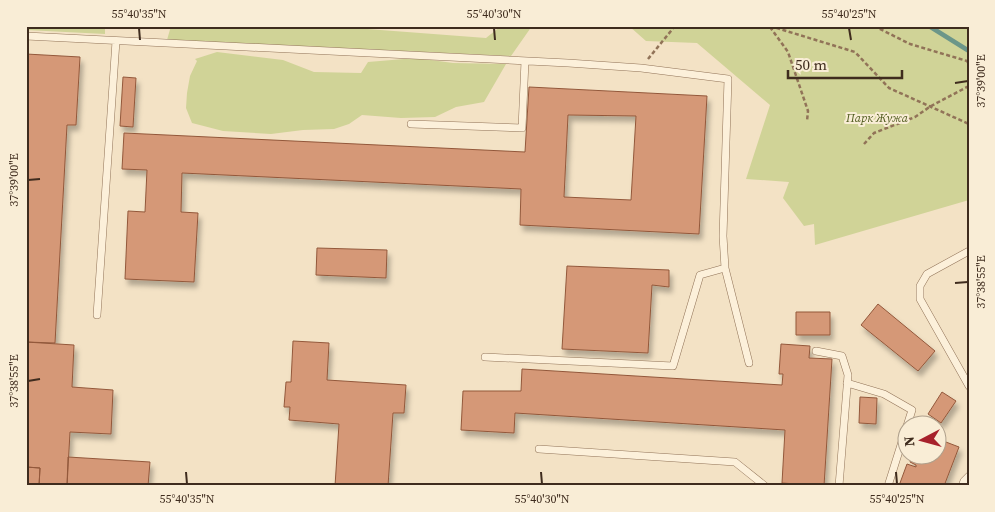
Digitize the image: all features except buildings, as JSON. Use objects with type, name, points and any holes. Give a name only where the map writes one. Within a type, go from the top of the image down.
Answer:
[{"type":"lane","points":[[26,36],[641,68],[728,79],[723,236],[726,268],[749,363]]},
{"type":"lane","points":[[97,315],[116,41]]},
{"type":"lane","points":[[411,124],[522,128],[525,61]]},
{"type":"lane","points":[[969,251],[927,274],[920,286],[920,299],[969,386]]},
{"type":"lane","points":[[485,357],[674,366],[700,275],[726,268]]},
{"type":"lane","points":[[816,350],[842,356],[848,375],[839,486]]},
{"type":"lane","points":[[847,383],[884,394],[912,410],[888,486]]},
{"type":"lane","points":[[539,449],[735,462],[764,486]]},
{"type":"lane","points":[[962,486],[969,476]]},
{"type":"path","points":[[641,68],[675,26]]},
{"type":"path","points":[[770,26],[855,52],[888,88],[969,124]]},
{"type":"path","points":[[770,26],[788,52],[808,111],[807,121]]},
{"type":"path","points":[[874,26],[910,44],[967,61],[969,64]]},
{"type":"path","points":[[864,144],[874,133],[915,117],[931,106],[969,86]]},
{"type":"green space","points":[[26,26],[105,26],[105,34],[26,30]]},
{"type":"green space","points":[[171,26],[328,26],[486,38],[501,26],[532,26],[511,56],[167,40]]},
{"type":"green space","name":"Парк Жужа","points":[[629,26],[969,26],[969,200],[815,245],[814,224],[804,226],[783,198],[789,182],[746,179],[770,105],[697,43],[646,41]]},
{"type":"green space","points":[[217,52],[283,60],[314,72],[361,73],[368,62],[416,58],[453,63],[506,64],[484,102],[456,107],[435,117],[401,118],[362,115],[349,124],[334,129],[271,134],[223,131],[192,123],[186,108],[190,76],[197,61],[195,59]]},
{"type":"waterway","points":[[929,26],[969,51]]}]
